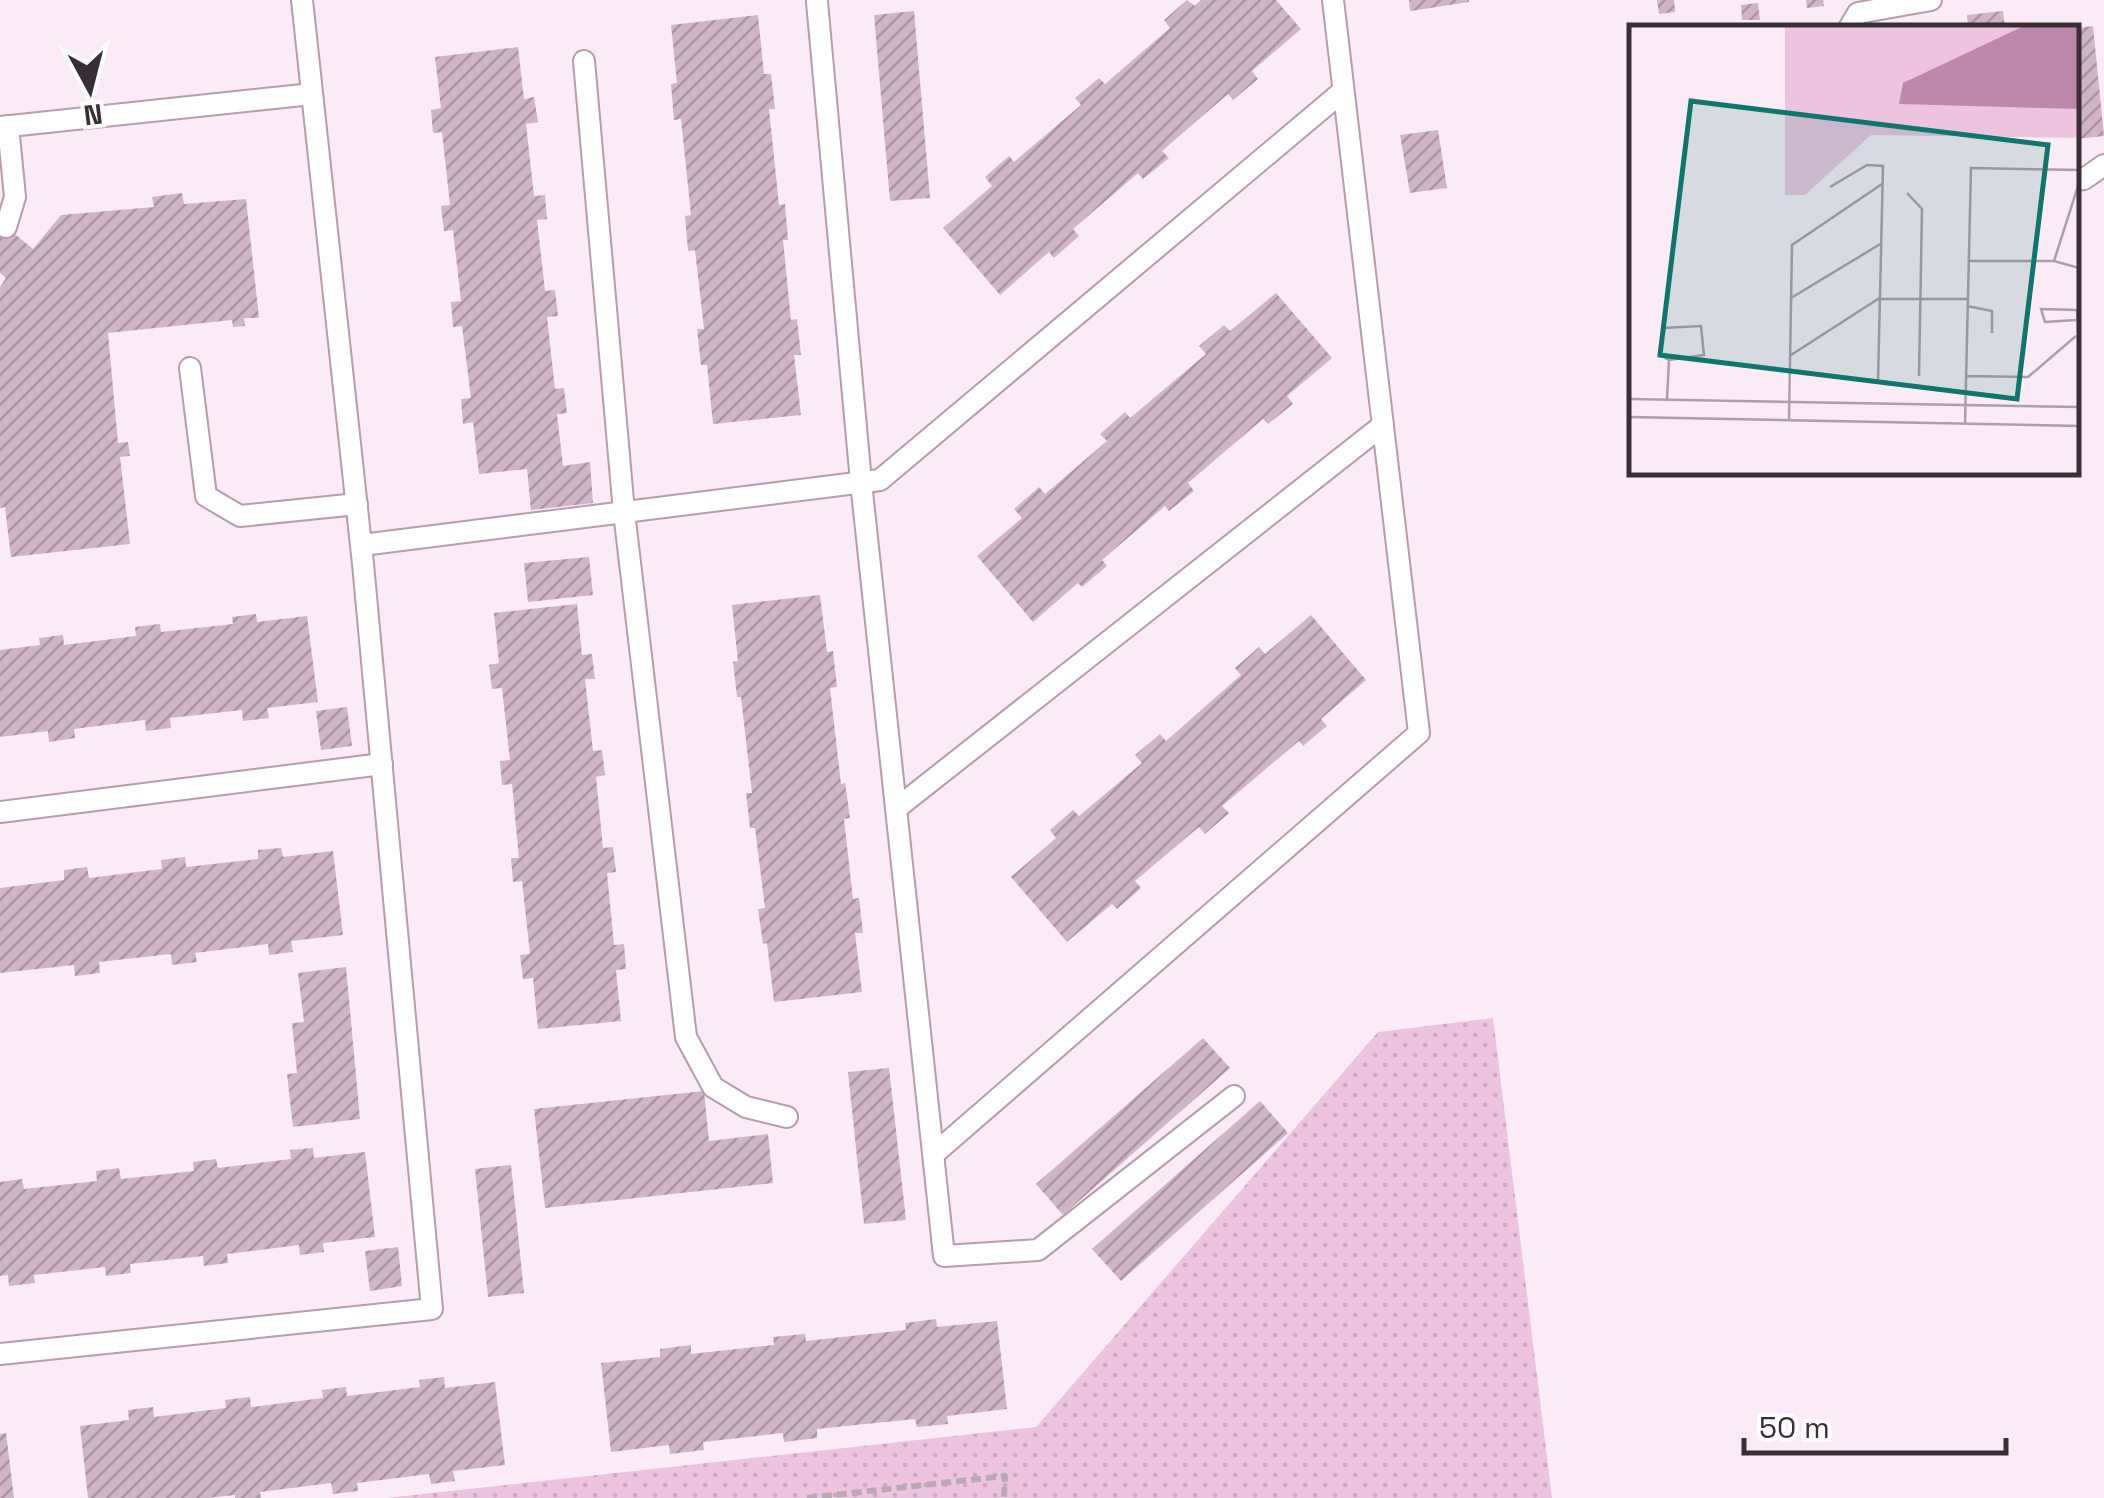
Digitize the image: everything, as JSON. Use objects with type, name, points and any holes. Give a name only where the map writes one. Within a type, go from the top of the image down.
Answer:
[{"type":"lane","points":[[0,1354],[432,1309],[362,545],[302,0]]},
{"type":"lane","points":[[934,1154],[1419,733],[1333,0]]},
{"type":"lane","points":[[1851,25],[1858,14],[1931,0]]},
{"type":"lane","points":[[818,2],[862,482],[944,1256],[1038,1250],[1234,1096]]},
{"type":"lane","points":[[584,61],[624,512],[686,1037],[712,1087],[746,1107],[787,1117]]},
{"type":"lane","points":[[362,545],[880,480],[1343,91]]},
{"type":"lane","points":[[6,227],[16,197],[4,126],[312,94]]},
{"type":"lane","points":[[2079,180],[2104,165]]},
{"type":"lane","points":[[190,368],[206,496],[240,516],[357,504]]},
{"type":"lane","points":[[897,808],[1383,425]]},
{"type":"lane","points":[[0,812],[382,764]]},
{"type":"path","points":[[807,1498],[1005,1476],[1004,1498]]},
{"type":"shaded area","points":[[1493,1018],[1552,1498],[386,1498],[1036,1427],[1378,1032]]},
{"type":"building","points":[[1187,0],[1195,6],[1201,0],[1276,0],[1301,29],[1252,71],[1258,79],[1233,100],[1228,94],[1162,151],[1169,158],[1143,179],[1138,173],[1073,229],[1079,236],[1054,258],[1049,252],[1000,295],[943,228],[992,186],[985,177],[1009,156],[1014,162],[1081,105],[1075,98],[1099,78],[1105,84],[1170,28],[1164,20]]},
{"type":"building","points":[[1409,0],[1469,0],[1469,2],[1410,11]]},
{"type":"building","points":[[1657,0],[1674,0],[1675,12],[1659,14]]},
{"type":"building","points":[[1806,0],[1823,0],[1824,6],[1807,8]]},
{"type":"building","points":[[1758,3],[1760,20],[1742,20],[1741,5]]},
{"type":"building","points":[[914,11],[930,198],[890,201],[874,15]]},
{"type":"building","points":[[2003,11],[2005,25],[1968,25],[1967,15]]},
{"type":"building","points":[[758,15],[764,74],[771,74],[775,109],[769,109],[779,205],[785,204],[788,240],[783,240],[791,320],[797,319],[801,355],[794,355],[801,415],[713,424],[707,365],[701,365],[697,329],[704,329],[695,250],[688,251],[685,216],[691,215],[681,119],[674,120],[671,84],[677,83],[671,25]]},
{"type":"building","points":[[2093,26],[2104,136],[2079,139],[2079,28]]},
{"type":"building","points":[[518,47],[524,99],[534,97],[538,122],[526,124],[534,196],[545,195],[547,219],[537,220],[545,291],[555,290],[558,316],[547,317],[555,389],[564,388],[567,413],[557,414],[563,466],[590,462],[593,503],[531,510],[527,469],[479,474],[473,422],[463,424],[461,399],[471,398],[462,326],[453,327],[451,302],[461,301],[453,230],[444,231],[441,206],[450,205],[442,132],[433,133],[431,110],[441,108],[435,57]]},
{"type":"building","points":[[1438,130],[1447,188],[1410,193],[1400,135]]},
{"type":"building","points":[[182,193],[184,204],[246,199],[259,318],[244,318],[245,326],[233,327],[232,320],[108,333],[118,443],[128,442],[130,456],[120,457],[130,544],[11,557],[5,507],[0,508],[0,287],[6,278],[0,273],[0,222],[33,249],[61,215],[154,207],[152,197]]},
{"type":"building","points":[[1276,293],[1332,358],[1287,396],[1293,404],[1268,424],[1263,419],[1188,483],[1194,491],[1169,511],[1165,506],[1102,560],[1107,566],[1082,587],[1078,583],[1033,622],[977,556],[1022,518],[1014,509],[1039,487],[1045,494],[1107,441],[1100,434],[1125,412],[1130,418],[1206,354],[1199,346],[1224,325],[1230,331]]},
{"type":"building","points":[[589,557],[593,595],[528,602],[524,563]]},
{"type":"building","points":[[820,595],[827,652],[833,651],[837,687],[830,688],[841,784],[845,783],[850,818],[844,819],[853,899],[859,898],[863,933],[855,933],[862,992],[774,1002],[767,943],[763,944],[758,909],[765,908],[755,828],[750,828],[746,793],[752,793],[733,662],[738,661],[732,605]]},
{"type":"building","points":[[577,604],[582,655],[592,654],[595,679],[585,679],[593,751],[602,750],[605,775],[596,777],[603,848],[613,847],[616,872],[607,873],[614,945],[624,944],[626,969],[616,970],[621,1021],[538,1029],[533,978],[523,979],[520,955],[530,954],[522,881],[513,882],[511,858],[519,858],[512,784],[502,785],[500,761],[510,760],[502,688],[492,689],[489,665],[499,663],[494,613]]},
{"type":"building","points":[[256,614],[257,622],[307,616],[318,702],[267,708],[269,718],[243,721],[242,710],[170,718],[171,728],[146,731],[145,720],[74,729],[75,738],[49,742],[48,731],[0,737],[0,650],[40,645],[39,638],[63,635],[64,645],[136,636],[135,627],[160,624],[161,632],[233,624],[232,617]]},
{"type":"building","points":[[1311,615],[1366,680],[1321,719],[1327,726],[1303,746],[1299,741],[1222,806],[1229,813],[1205,834],[1199,827],[1135,881],[1141,888],[1117,909],[1112,904],[1067,942],[1011,877],[1056,838],[1050,830],[1073,810],[1079,816],[1142,763],[1135,755],[1160,734],[1166,741],[1241,675],[1235,668],[1259,647],[1265,654]]},
{"type":"building","points":[[347,707],[352,746],[321,750],[316,711]]},
{"type":"building","points":[[281,848],[283,857],[333,851],[343,935],[291,941],[293,952],[269,955],[268,944],[195,953],[197,962],[172,965],[171,954],[99,962],[100,973],[75,976],[74,965],[0,973],[0,888],[64,880],[64,870],[87,867],[89,878],[162,869],[161,860],[185,857],[186,867],[258,859],[258,850]]},
{"type":"building","points":[[346,967],[360,1119],[293,1127],[287,1074],[297,1073],[292,1023],[304,1022],[298,973]]},
{"type":"building","points":[[1203,1038],[1230,1068],[1063,1215],[1036,1184]]},
{"type":"building","points":[[889,1068],[906,1220],[864,1224],[848,1072]]},
{"type":"building","points":[[704,1091],[709,1141],[768,1134],[773,1183],[545,1208],[534,1109]]},
{"type":"building","points":[[1260,1101],[1288,1133],[1121,1281],[1092,1249]]},
{"type":"building","points":[[313,1148],[314,1158],[365,1152],[375,1237],[323,1243],[324,1252],[300,1255],[299,1245],[227,1254],[228,1263],[204,1266],[203,1256],[130,1264],[131,1273],[106,1276],[105,1267],[34,1275],[35,1283],[9,1286],[8,1275],[0,1276],[0,1182],[22,1179],[24,1189],[97,1181],[96,1171],[119,1168],[121,1179],[194,1171],[193,1162],[216,1159],[218,1168],[291,1159],[290,1150]]},
{"type":"building","points":[[511,1165],[524,1293],[488,1297],[475,1169]]},
{"type":"building","points":[[398,1247],[402,1286],[370,1291],[365,1251]]},
{"type":"building","points":[[936,1319],[937,1327],[997,1321],[1007,1409],[947,1416],[948,1424],[917,1427],[915,1419],[817,1429],[817,1438],[784,1442],[783,1433],[703,1442],[704,1450],[670,1454],[669,1445],[611,1452],[601,1363],[660,1357],[660,1349],[691,1345],[691,1354],[774,1345],[773,1337],[805,1334],[806,1341],[906,1330],[905,1323]]},
{"type":"building","points":[[444,1377],[445,1388],[495,1382],[505,1465],[453,1471],[455,1481],[431,1484],[429,1474],[357,1483],[358,1491],[333,1494],[331,1483],[260,1492],[261,1498],[88,1498],[80,1426],[129,1420],[128,1410],[153,1407],[154,1417],[226,1408],[225,1400],[250,1397],[251,1407],[323,1398],[322,1390],[346,1387],[347,1396],[420,1387],[419,1380]]},
{"type":"building","points":[[6,1433],[14,1498],[0,1498],[0,1434]]}]
